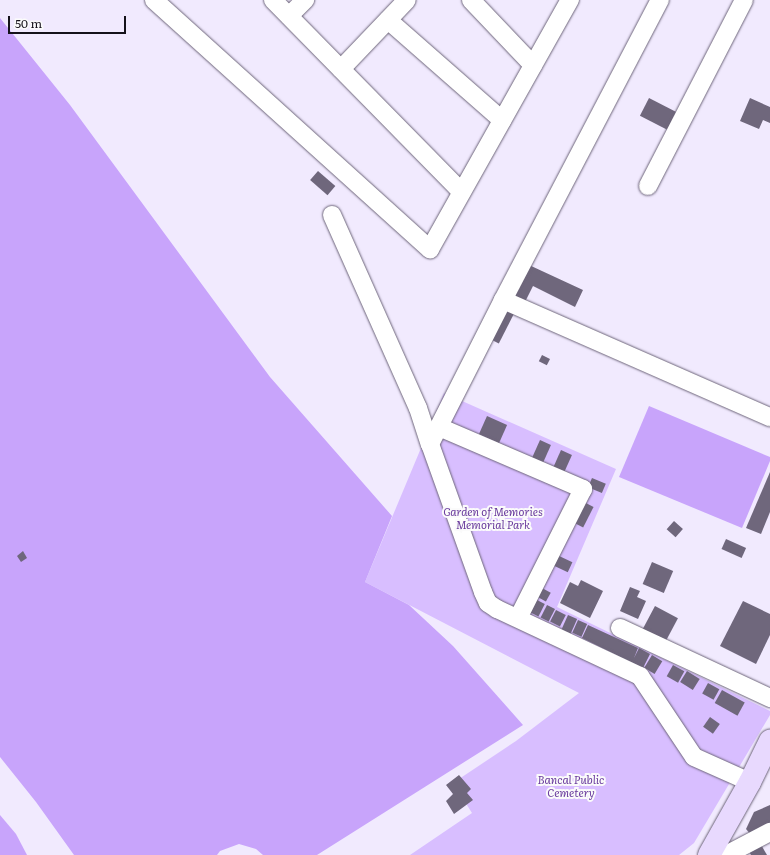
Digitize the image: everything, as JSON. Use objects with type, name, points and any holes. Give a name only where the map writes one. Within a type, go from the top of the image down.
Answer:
[{"type":"main road","points":[[709,855],[750,782],[770,741]]},
{"type":"street","points":[[154,0],[430,249],[570,0]]},
{"type":"street","points":[[273,0],[462,192]]},
{"type":"street","points":[[289,16],[305,0]]},
{"type":"street","points":[[341,69],[407,0]]},
{"type":"street","points":[[471,0],[533,65]]},
{"type":"street","points":[[430,444],[457,388],[660,0]]},
{"type":"street","points":[[648,186],[744,0]]},
{"type":"street","points":[[388,20],[502,120]]},
{"type":"street","points":[[332,216],[418,408],[483,592],[488,602],[518,618],[640,676],[694,757],[750,782]]},
{"type":"street","points":[[503,300],[770,417]]},
{"type":"street","points":[[439,427],[583,489],[518,618]]},
{"type":"street","points":[[620,628],[770,698]]},
{"type":"street","points":[[726,855],[770,832]]},
{"type":"green space","name":"Garden of Memories Memorial Park","points":[[444,393],[616,469],[557,607],[770,711],[770,715],[694,843],[679,855],[410,855],[472,813],[453,783],[516,741],[579,693],[365,582]]},
{"type":"shaded area","points":[[0,18],[70,105],[270,377],[392,516],[365,582],[409,605],[453,646],[523,725],[317,855],[263,855],[256,849],[239,844],[220,851],[217,855],[74,855],[36,802],[0,757]]},
{"type":"shaded area","points":[[649,406],[770,457],[770,461],[742,528],[619,477]]},
{"type":"shaded area","points":[[0,815],[16,834],[27,855],[0,855]]},
{"type":"building","points":[[649,98],[680,114],[671,132],[640,116]]},
{"type":"building","points":[[750,98],[770,107],[770,123],[763,120],[759,129],[740,121]]},
{"type":"building","points":[[318,171],[335,186],[327,195],[310,180]]},
{"type":"building","points":[[529,265],[583,290],[575,307],[533,286],[525,302],[513,297]]},
{"type":"building","points":[[504,309],[514,314],[499,343],[489,338]]},
{"type":"building","points":[[542,355],[550,359],[547,365],[539,361]]},
{"type":"building","points":[[487,416],[507,425],[499,443],[479,434]]},
{"type":"building","points":[[540,440],[551,445],[543,463],[532,458]]},
{"type":"building","points":[[561,450],[572,455],[563,474],[552,469]]},
{"type":"building","points":[[770,472],[770,512],[761,534],[746,528]]},
{"type":"building","points":[[592,478],[606,484],[602,493],[588,487]]},
{"type":"building","points":[[582,501],[594,507],[583,527],[572,521]]},
{"type":"building","points":[[674,521],[683,529],[676,537],[667,529]]},
{"type":"building","points":[[726,539],[746,548],[742,558],[722,549]]},
{"type":"building","points":[[23,551],[27,558],[21,562],[17,556]]},
{"type":"building","points":[[557,555],[572,562],[568,572],[552,565]]},
{"type":"building","points":[[652,562],[673,571],[664,593],[643,584]]},
{"type":"building","points":[[581,580],[603,591],[590,618],[560,603],[570,582],[578,586]]},
{"type":"building","points":[[630,587],[640,591],[637,597],[646,601],[638,619],[620,611]]},
{"type":"building","points":[[542,588],[551,593],[546,602],[537,597]]},
{"type":"building","points":[[535,599],[545,604],[538,616],[529,611]]},
{"type":"building","points":[[743,601],[770,614],[770,635],[756,664],[720,646]]},
{"type":"building","points":[[547,605],[555,609],[549,622],[541,617]]},
{"type":"building","points":[[655,606],[678,618],[663,646],[640,634]]},
{"type":"building","points":[[556,610],[566,615],[560,627],[550,622]]},
{"type":"building","points":[[568,615],[577,619],[571,634],[561,630]]},
{"type":"building","points":[[578,620],[587,624],[581,637],[572,633]]},
{"type":"building","points":[[588,625],[638,648],[634,658],[639,648],[650,654],[643,668],[582,638]]},
{"type":"building","points":[[652,655],[662,661],[655,674],[644,668]]},
{"type":"building","points":[[673,665],[684,671],[678,683],[667,676]]},
{"type":"building","points":[[687,671],[700,679],[693,690],[680,682]]},
{"type":"building","points":[[708,683],[719,689],[714,700],[702,693]]},
{"type":"building","points":[[722,690],[745,703],[737,716],[715,703]]},
{"type":"building","points":[[710,717],[720,724],[713,734],[703,727]]},
{"type":"building","points":[[459,775],[471,789],[467,793],[473,800],[454,814],[446,801],[453,794],[446,785]]},
{"type":"building","points":[[770,805],[770,827],[752,836],[746,829],[754,812]]},
{"type":"building","points":[[760,843],[767,855],[751,855],[748,850]]},
{"type":"park label","name":"Bancal Public Cemetery","points":[[571,786]]}]
